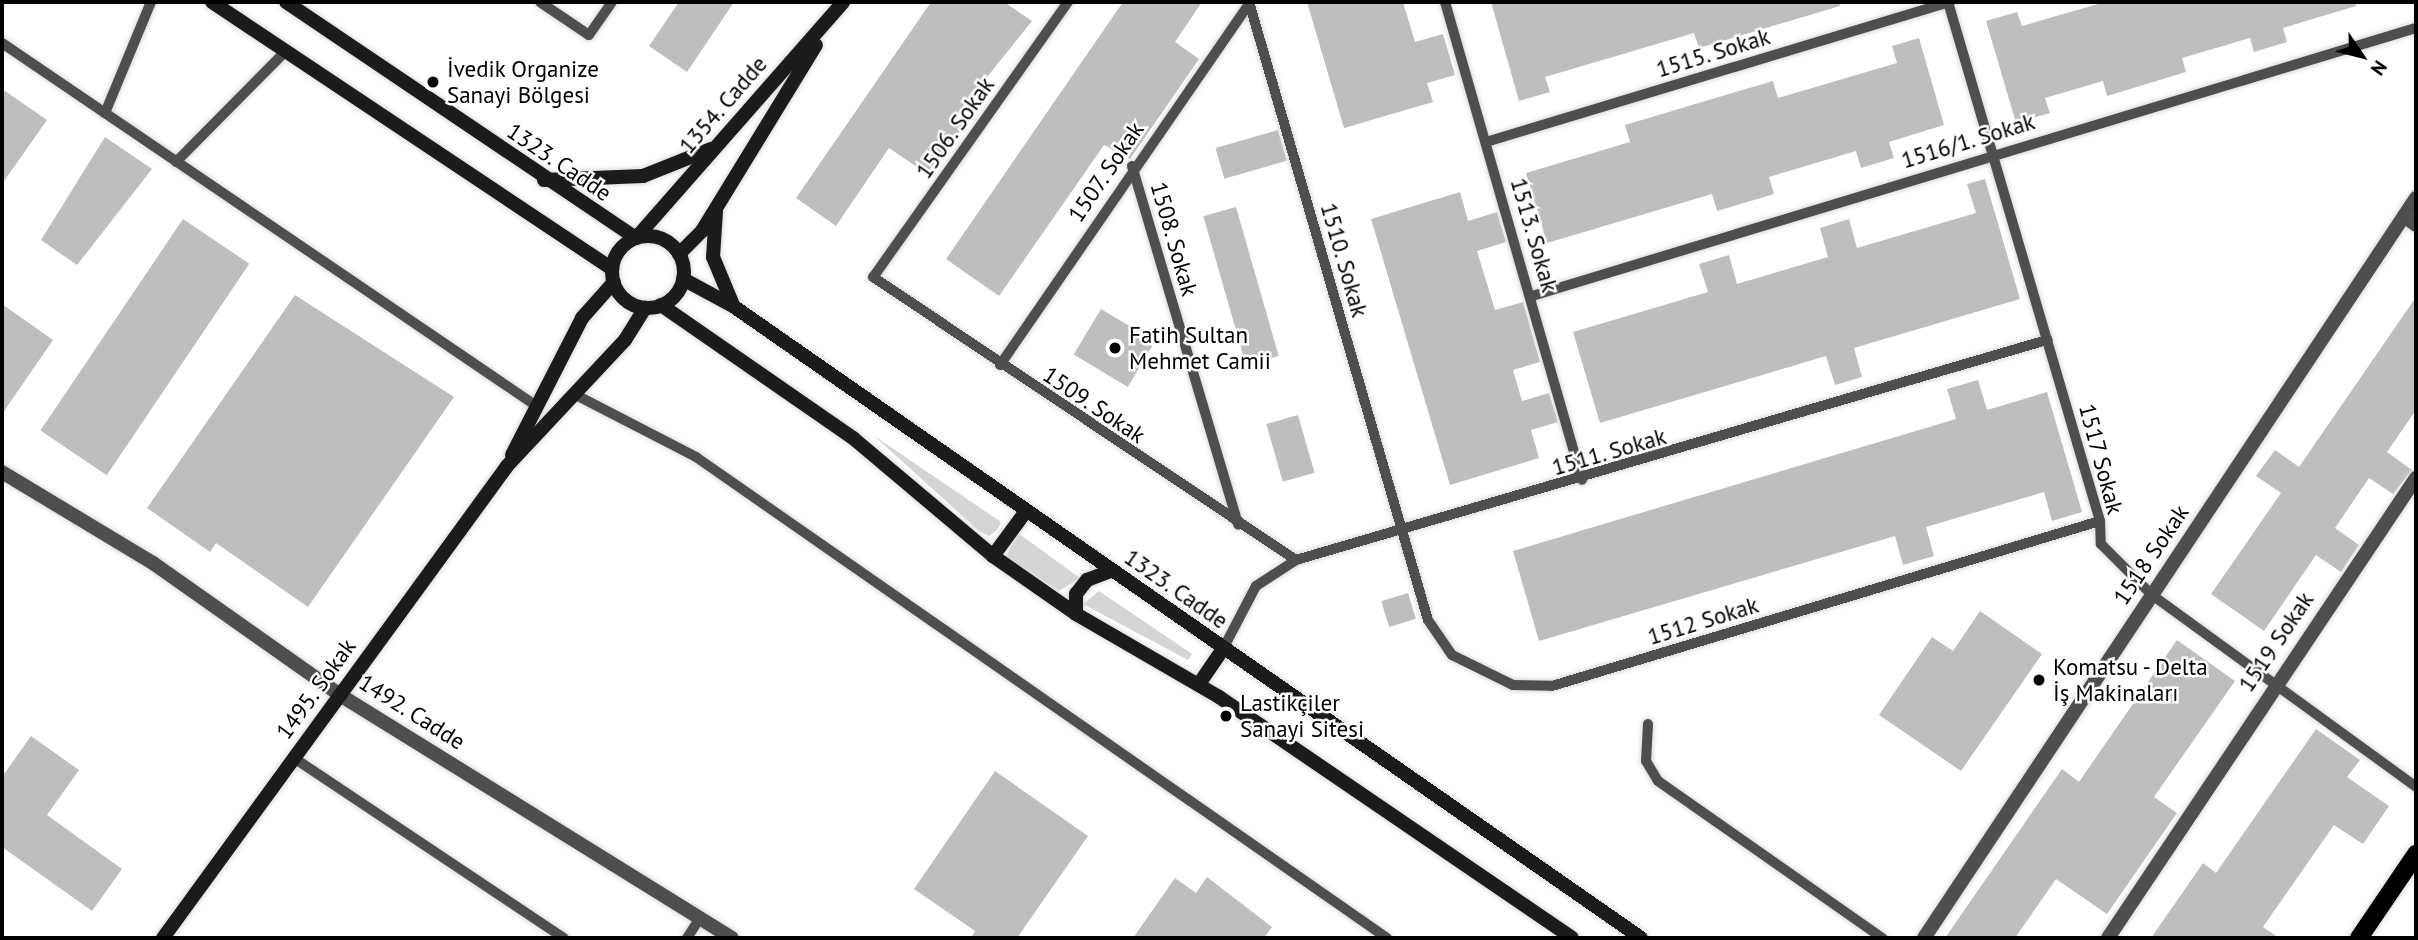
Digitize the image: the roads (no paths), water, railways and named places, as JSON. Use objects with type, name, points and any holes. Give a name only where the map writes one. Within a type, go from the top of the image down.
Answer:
[{"type":"main road","points":[[212,2],[613,276],[629,303],[645,308],[661,305],[683,279],[679,254],[660,238],[636,238],[620,250],[613,276]]},
{"type":"main road","name":"1323. Cadde","points":[[286,2],[542,179],[636,238]]},
{"type":"main road","points":[[679,254],[717,206],[839,8]]},
{"type":"main road","name":"1354. Cadde","points":[[636,238],[839,8]]},
{"type":"main road","points":[[542,179],[643,176],[716,147]]},
{"type":"main road","points":[[717,206],[713,257],[733,306]]},
{"type":"main road","name":"1495. Sokak","points":[[507,466],[535,405],[582,318],[613,276]]},
{"type":"main road","name":"1323. Cadde","points":[[683,279],[733,306],[1641,938]]},
{"type":"main road","points":[[661,305],[853,438],[993,556],[1076,614],[1199,684],[1572,938]]},
{"type":"main road","name":"1495. Sokak","points":[[163,938],[507,466],[625,340],[645,308]]},
{"type":"main road","points":[[993,556],[1026,511]]},
{"type":"main road","points":[[1076,614],[1076,594],[1087,580],[1111,571]]},
{"type":"main road","points":[[1199,684],[1223,649]]},
{"type":"main road","points":[[2358,938],[2416,854]]},
{"type":"street","name":"1518 Sokak","points":[[1924,938],[2152,595],[2410,220],[2416,198]]},
{"type":"street","name":"1492. Cadde","points":[[2,472],[153,563],[340,695],[732,938]]},
{"type":"street","name":"1519 Sokak","points":[[2108,938],[2274,685],[2416,478]]},
{"type":"lane","points":[[105,113],[151,2]]},
{"type":"lane","points":[[540,2],[589,35],[612,2]]},
{"type":"lane","name":"1506. Sokak","points":[[873,277],[1068,2]]},
{"type":"lane","name":"1513. Sokak","points":[[1445,2],[1532,296],[1582,480]]},
{"type":"lane","name":"1515. Sokak","points":[[1486,142],[1948,2]]},
{"type":"lane","name":"1517 Sokak","points":[[1948,2],[2100,521],[2101,544],[2152,595],[2416,786]]},
{"type":"lane","name":"1507. Sokak","points":[[1000,365],[1132,166],[1249,3]]},
{"type":"lane","name":"1510. Sokak","points":[[1249,3],[1402,530]]},
{"type":"lane","name":"1516/1. Sokak","points":[[1532,296],[1992,153],[2416,28]]},
{"type":"lane","points":[[2,43],[535,405]]},
{"type":"lane","points":[[176,162],[286,51]]},
{"type":"lane","name":"1508. Sokak","points":[[1132,166],[1238,525]]},
{"type":"lane","name":"1509. Sokak","points":[[873,277],[1238,525],[1296,560]]},
{"type":"lane","name":"1511. Sokak","points":[[1223,649],[1256,586],[1296,560],[1582,480],[2047,340]]},
{"type":"lane","points":[[576,395],[696,457],[1387,938]]},
{"type":"lane","name":"1512 Sokak","points":[[1402,530],[1438,641],[1478,669],[1533,689],[2100,521]]},
{"type":"lane","points":[[1648,724],[1646,761],[1658,781],[1882,938]]},
{"type":"lane","points":[[294,758],[564,938]]},
{"type":"lane","points":[[687,938],[700,918]]},
{"type":"place","name":"İvedik Organize Sanayi Bölgesi","points":[[433,82]]},
{"type":"place","name":"Fatih Sultan Mehmet Camii","points":[[1115,348]]},
{"type":"place","name":"Komatsu - Delta İş Makinaları","points":[[2039,680]]},
{"type":"place","name":"Lastikçiler Sanayi Sitesi","points":[[1226,716]]}]
